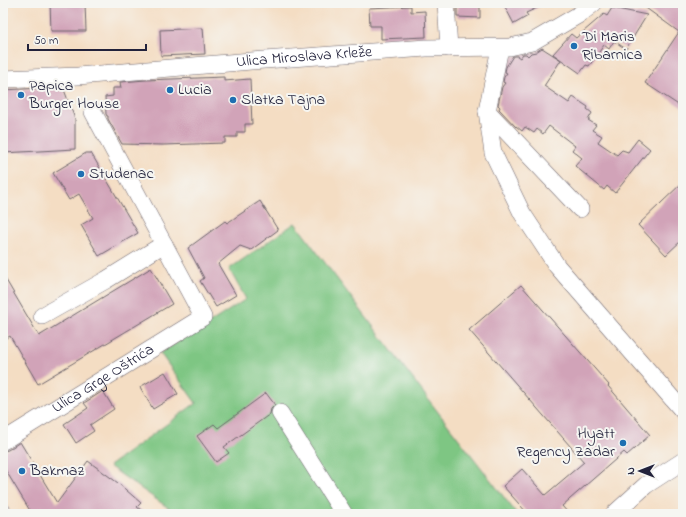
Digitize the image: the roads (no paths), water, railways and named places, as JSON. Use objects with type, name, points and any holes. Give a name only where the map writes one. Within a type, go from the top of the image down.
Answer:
[{"type":"street","points":[[446,3],[449,48]]},
{"type":"street","name":"Ulica Miroslava Krleže","points":[[3,79],[78,76],[251,60],[418,49],[510,47],[532,42],[580,14],[594,3]]},
{"type":"street","points":[[500,48],[487,111],[493,153],[522,213],[556,266],[683,411]]},
{"type":"street","points":[[487,111],[580,209]]},
{"type":"street","points":[[42,316],[106,280],[164,244],[93,112]]},
{"type":"street","name":"Ulica Grge Oštrića","points":[[3,441],[203,317],[164,244]]},
{"type":"street","points":[[280,413],[344,514]]},
{"type":"street","points":[[614,514],[646,485],[683,461]]},
{"type":"place","name":"Di Maris Ribarnica","points":[[574,46]]},
{"type":"place","name":"Lucia","points":[[170,90]]},
{"type":"place","name":"Papica Burger House","points":[[21,95]]},
{"type":"place","name":"Slatka Tajna","points":[[233,100]]},
{"type":"place","name":"Studenac","points":[[81,174]]},
{"type":"place","name":"Hyatt Regency Zadar","points":[[623,443]]},
{"type":"place","name":"Bakmaz","points":[[22,471]]}]
